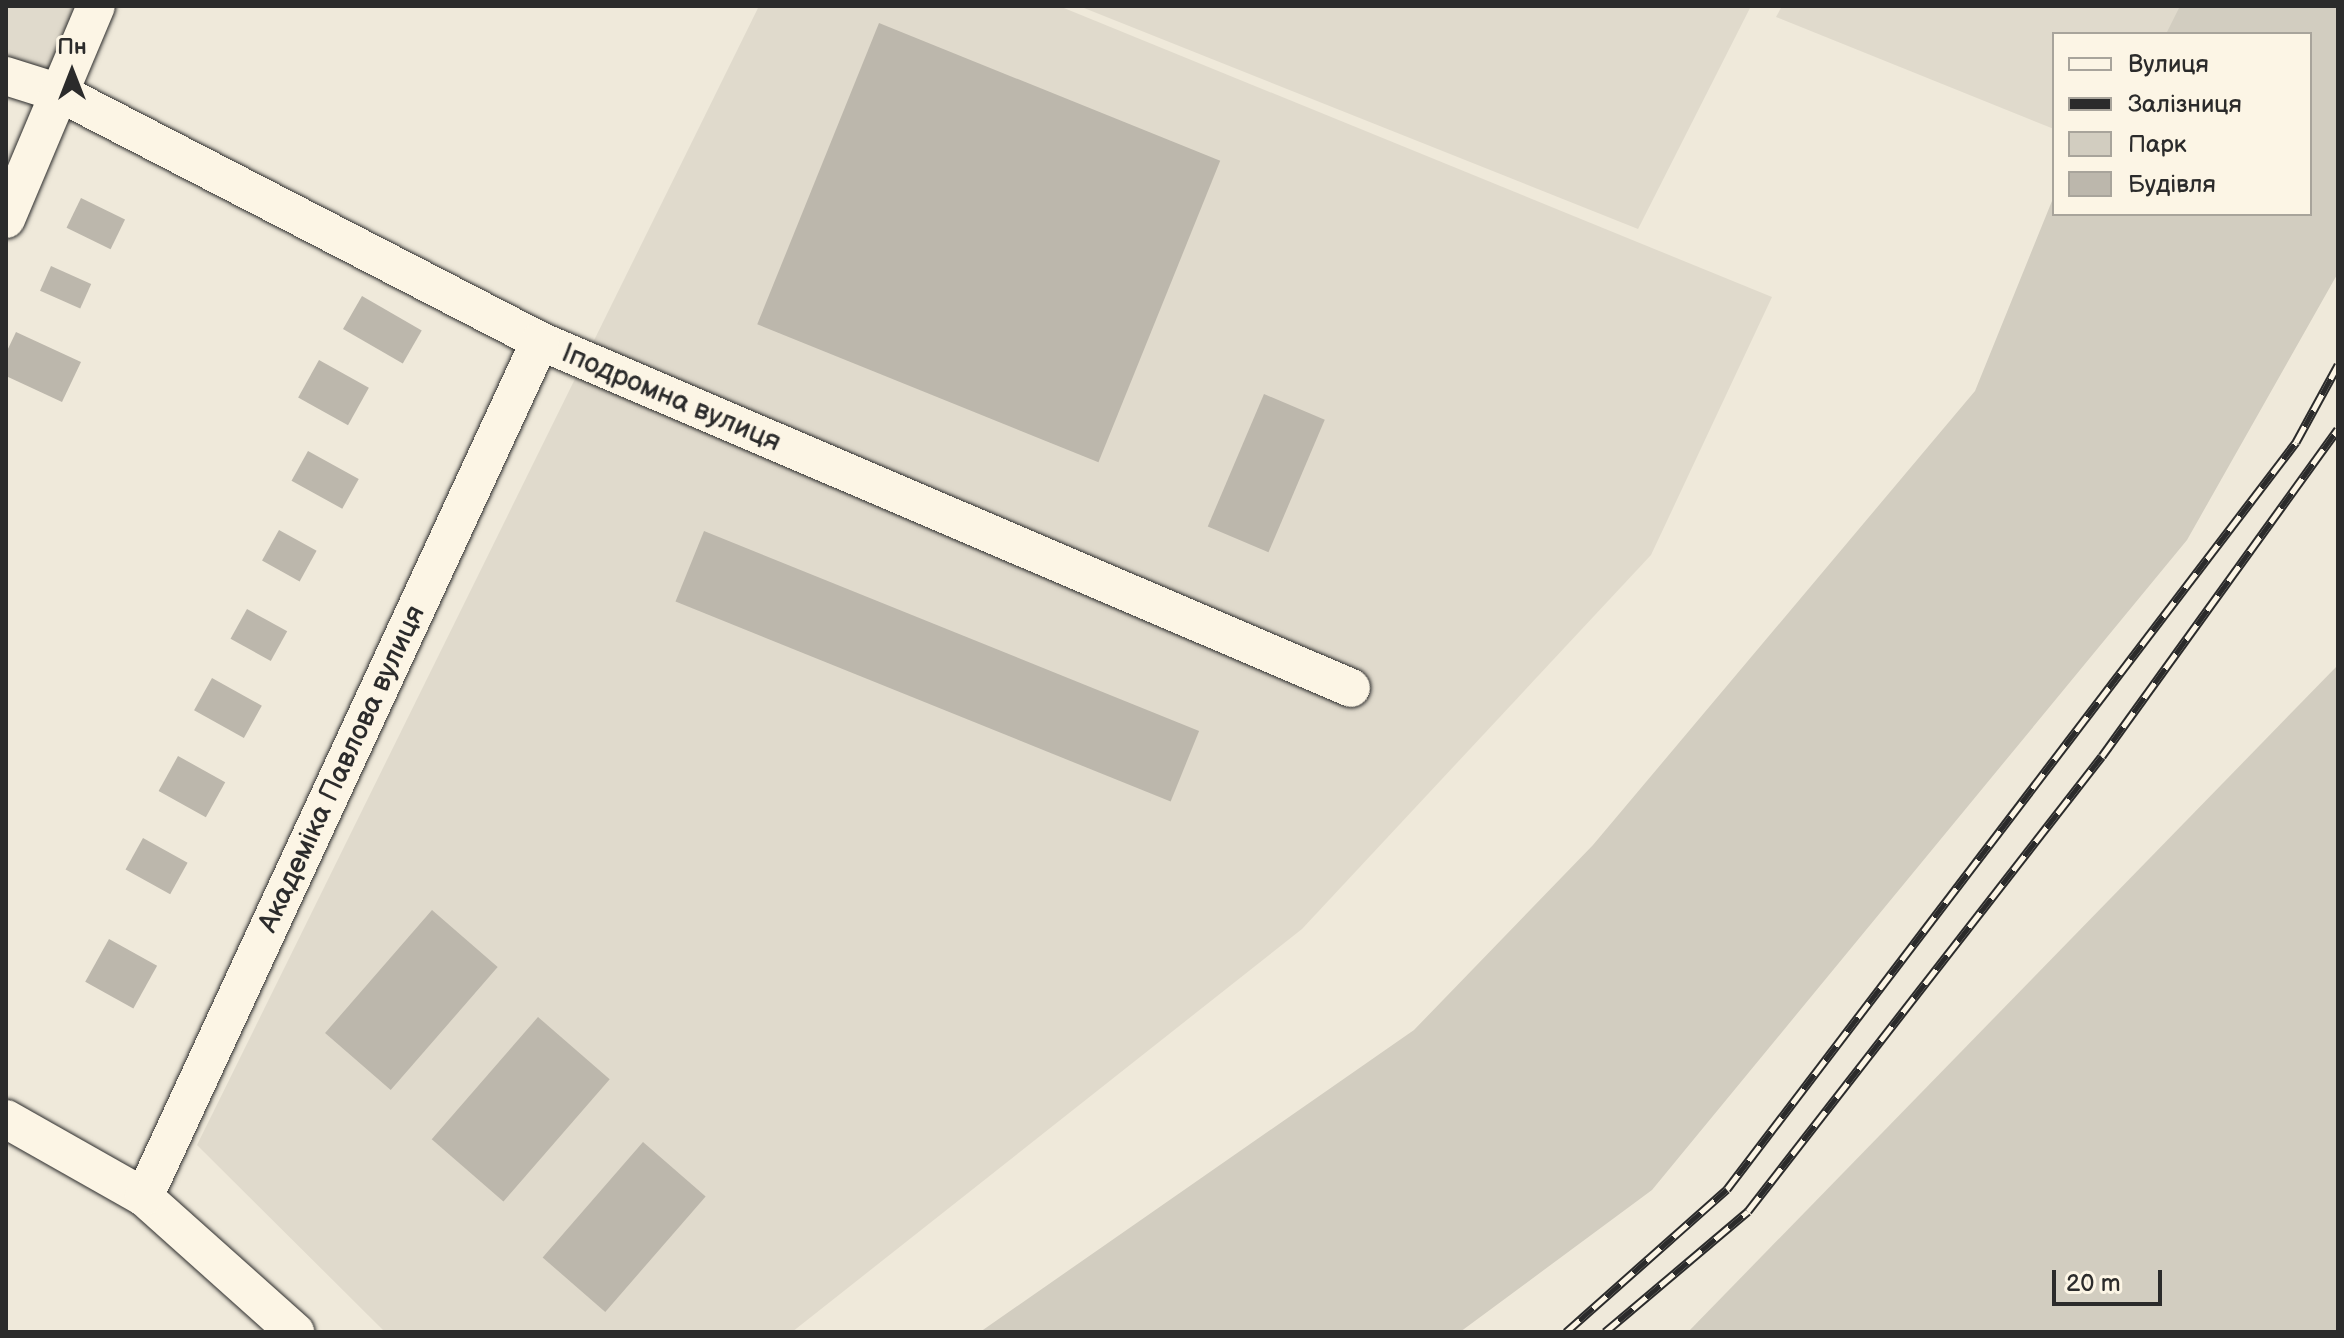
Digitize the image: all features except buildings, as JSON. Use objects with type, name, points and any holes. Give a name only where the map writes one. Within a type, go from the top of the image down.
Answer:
[{"type":"street","points":[[6,219],[96,6]]},
{"type":"street","name":"Іподромна вулиця","points":[[6,76],[60,93],[540,341],[1351,688]]},
{"type":"street","name":"Академіка Павлова вулиця","points":[[144,1197],[540,341]]},
{"type":"street","points":[[6,1119],[144,1197],[295,1332]]},
{"type":"shaded area","points":[[6,6],[96,6],[60,93],[6,76]]},
{"type":"shaded area","points":[[759,6],[1059,6],[1772,297],[1651,555],[1302,929],[792,1332],[385,1332],[197,1145]]},
{"type":"shaded area","points":[[1079,6],[1751,6],[1638,229]]},
{"type":"shaded area","points":[[1782,6],[2189,6],[2177,32],[2052,32],[2052,128],[1776,17]]},
{"type":"green space","points":[[2180,6],[2338,6],[2338,273],[2187,540],[1652,1190],[1460,1332],[980,1332],[1414,1030],[1593,845],[1975,391],[2052,201],[2052,216],[2312,216],[2312,32],[2167,32]]},
{"type":"green space","points":[[2338,665],[2338,1332],[1688,1332]]},
{"type":"railway","points":[[1566,1332],[1727,1189],[2296,442],[2338,365]]},
{"type":"railway","points":[[1605,1332],[1748,1211],[2102,756],[2338,429]]}]
